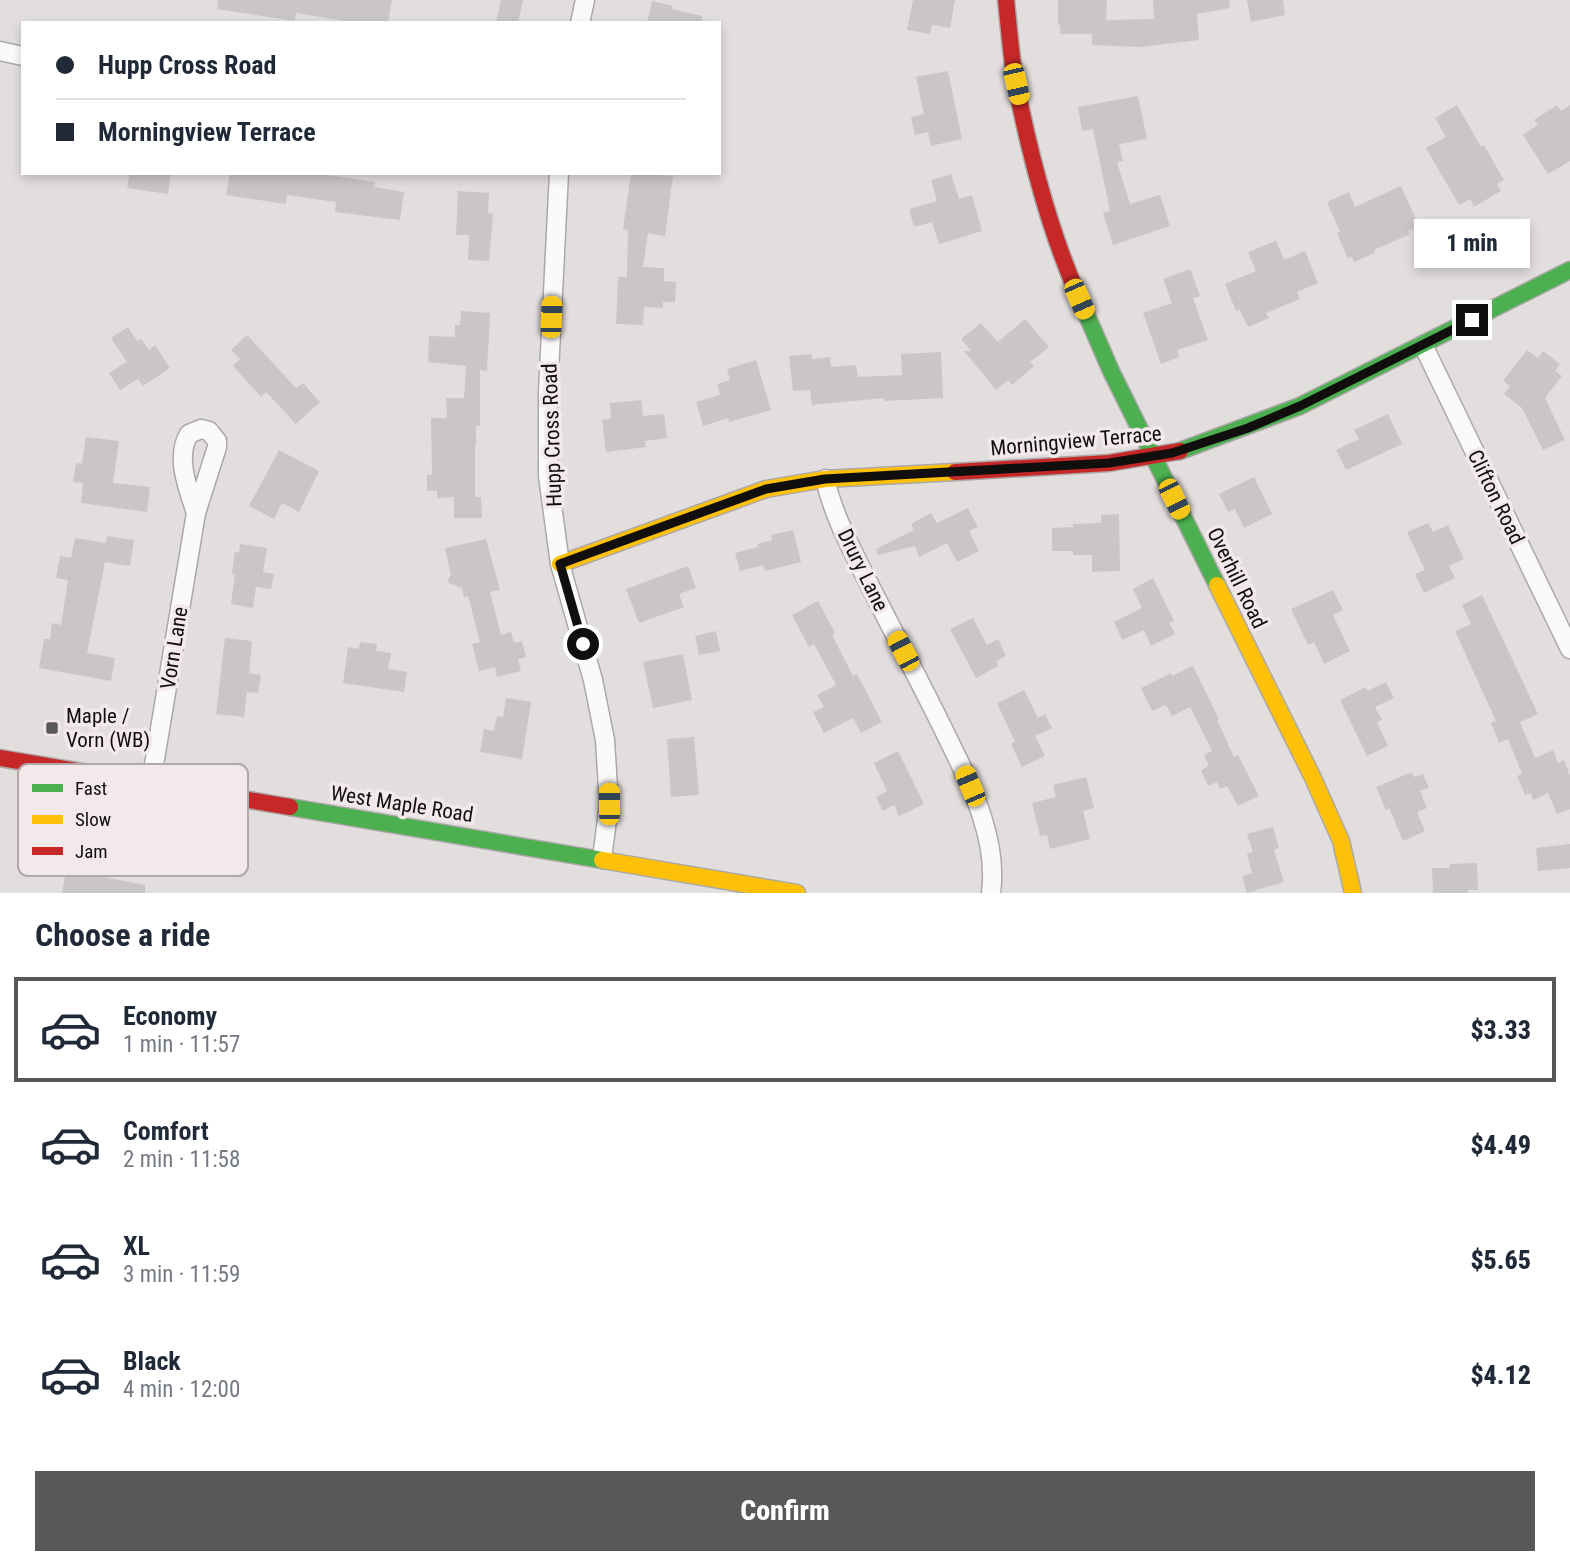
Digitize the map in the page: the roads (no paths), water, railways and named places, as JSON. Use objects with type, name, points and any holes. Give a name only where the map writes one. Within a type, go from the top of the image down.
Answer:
[{"type":"street","points":[[580,21],[585,0]]},
{"type":"street","name":"Overhill Road","points":[[1006,0],[1016,84],[1049,220],[1063,262],[1153,457],[1313,778],[1341,841],[1353,893]]},
{"type":"street","points":[[0,51],[21,56]]},
{"type":"street","name":"Hupp Cross Road","points":[[559,175],[552,276],[548,476],[560,564],[593,680],[604,740],[609,804],[602,859]]},
{"type":"street","name":"Morningview Terrace","points":[[560,564],[766,489],[825,479],[1084,464],[1153,457],[1194,447],[1300,406],[1570,270]]},
{"type":"street","name":"Clifton Road","points":[[1423,345],[1570,649]]},
{"type":"street","name":"Drury Lane","points":[[825,479],[848,542],[934,708],[978,804],[989,854],[991,893]]},
{"type":"street","name":"Vorn Lane","points":[[154,764],[195,513]]},
{"type":"street","name":"West Maple Road","points":[[0,758],[36,764]]},
{"type":"street","name":"West Maple Road","points":[[248,799],[797,893]]},
{"type":"place","name":"Maple / Vorn (WB)","points":[[52,728]]}]
